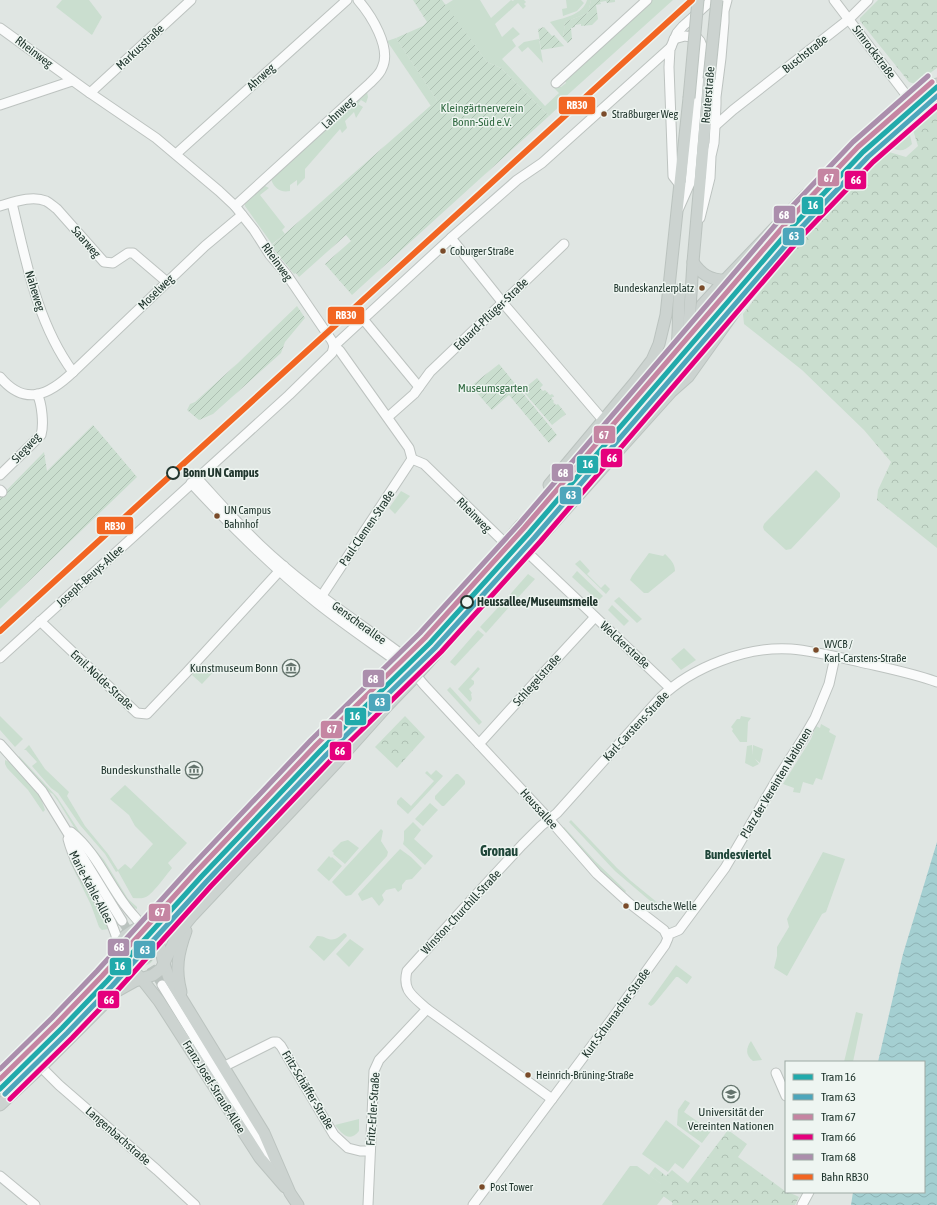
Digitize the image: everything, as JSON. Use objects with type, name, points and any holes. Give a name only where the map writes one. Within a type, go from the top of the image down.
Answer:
[{"type":"main road","name":"Reuterstraße","points":[[680,185],[698,0]]},
{"type":"main road","name":"Reuterstraße","points":[[696,230],[717,0]]},
{"type":"main road","points":[[710,308],[794,218],[849,162],[881,132],[937,84]]},
{"type":"main road","points":[[0,1077],[98,984],[107,972],[122,939],[128,934],[156,919],[177,902],[285,782],[409,668],[524,549],[671,392],[688,377],[765,270],[819,205],[878,146],[937,94]]},
{"type":"main road","points":[[704,326],[701,311],[702,305],[794,207],[846,156],[864,142],[881,132]]},
{"type":"main road","points":[[520,526],[528,510],[636,381],[656,353],[665,324],[680,185]]},
{"type":"main road","points":[[671,392],[685,359],[688,341],[696,230]]},
{"type":"main road","points":[[693,262],[708,278],[725,280]]},
{"type":"main road","points":[[672,263],[680,290],[690,314],[696,322],[704,326],[713,326],[728,321]]},
{"type":"main road","points":[[512,553],[524,549],[667,377],[673,364],[678,346],[678,302],[680,290]]},
{"type":"main road","points":[[0,1105],[41,1067],[109,999],[126,986],[141,978],[153,975],[161,969],[179,932],[192,916],[388,705],[409,668],[465,591],[520,526],[536,512],[559,484],[570,474],[660,366]]},
{"type":"main road","points":[[409,668],[512,553],[517,541],[564,485],[570,474]]},
{"type":"main road","points":[[183,1000],[178,979],[177,963],[181,943],[192,916]]},
{"type":"main road","points":[[143,926],[158,942],[164,964]]},
{"type":"main road","points":[[119,946],[125,962],[141,978]]},
{"type":"main road","name":"Franz-Josef-Strauß-Allee","points":[[164,964],[169,978],[264,1133],[290,1193]]},
{"type":"main road","name":"Franz-Josef-Strauß-Allee","points":[[141,978],[172,1020],[260,1158],[290,1193],[298,1205]]},
{"type":"street","name":"Markusstraße","points":[[90,93],[191,0]]},
{"type":"street","name":"Ahrweg","points":[[176,154],[347,0]]},
{"type":"street","name":"Lahnweg","points":[[235,206],[365,88],[382,69],[385,58],[382,40],[371,19],[358,0]]},
{"type":"street","points":[[556,82],[647,0]]},
{"type":"street","points":[[680,185],[673,176],[669,67],[673,43],[677,33],[712,0],[716,0],[720,3],[724,12]]},
{"type":"street","points":[[696,230],[708,188],[715,126],[717,82],[721,58],[724,12],[727,0]]},
{"type":"street","name":"Simrockstraße","points":[[834,0],[913,104]]},
{"type":"street","name":"Buschstraße","points":[[715,126],[849,19],[868,0]]},
{"type":"street","points":[[677,212],[690,184],[702,46],[686,24]]},
{"type":"street","name":"Rheinweg","points":[[0,28],[72,81],[156,138],[214,186],[235,206],[270,255],[287,275],[334,346],[340,351],[388,417],[409,448],[412,459],[424,464],[504,544]]},
{"type":"street","points":[[334,346],[451,238],[524,174],[542,163],[673,43],[685,36],[697,38]]},
{"type":"street","points":[[653,62],[669,67]]},
{"type":"street","points":[[0,105],[72,81]]},
{"type":"street","points":[[716,104],[728,108],[739,106]]},
{"type":"street","name":"Saarweg","points":[[0,206],[34,199],[48,202],[57,209],[104,262],[113,263],[128,253],[133,253],[167,282]]},
{"type":"street","name":"Naheweg","points":[[12,203],[40,310],[52,337],[73,372]]},
{"type":"street","name":"Moselweg","points":[[37,394],[48,391],[73,372],[205,246],[242,215]]},
{"type":"street","points":[[451,238],[503,303],[603,420]]},
{"type":"street","name":"Eduard-Pflüger-Straße","points":[[388,417],[414,394],[430,372],[564,244]]},
{"type":"street","points":[[363,319],[419,387]]},
{"type":"street","name":"Joseph-Beuys-Allee","points":[[0,658],[295,389],[332,353],[334,346]]},
{"type":"street","points":[[2,382],[15,392],[22,394],[37,394]]},
{"type":"street","name":"Siegweg","points":[[0,475],[41,435],[43,428],[40,399],[37,394]]},
{"type":"street","name":"Paul-Clemen-Straße","points":[[320,600],[412,459]]},
{"type":"street","name":"Genscherallee","points":[[194,481],[252,536],[282,568],[320,600],[397,651],[409,668]]},
{"type":"street","name":"Welckerstraße","points":[[524,549],[670,688]]},
{"type":"street","name":"Emil-Nolde-Straße","points":[[40,621],[137,713],[148,714],[282,568]]},
{"type":"street","name":"Schlegelstraße","points":[[479,744],[595,617]]},
{"type":"street","name":"Karl-Carstens-Straße","points":[[549,819],[557,813],[670,688],[706,667],[745,653],[777,649],[791,649],[835,656],[912,673],[937,682]]},
{"type":"street","name":"Platz der Vereinten Nationen","points":[[667,935],[679,930],[725,868],[777,779],[804,737],[815,718],[829,684],[835,656]]},
{"type":"street","name":"Heussallee","points":[[409,668],[549,819],[597,874],[629,903],[664,930],[667,935]]},
{"type":"street","name":"Marie-Kahle-Allee","points":[[2,749],[38,785],[122,921]]},
{"type":"street","name":"Winston-Churchill-Straße","points":[[427,1009],[406,987],[405,979],[407,971],[481,889],[549,819]]},
{"type":"street","name":"Marie-Kahle-Allee","points":[[65,828],[77,837],[93,856],[124,904],[143,926]]},
{"type":"street","name":"Marie-Kahle-Allee","points":[[65,828],[75,860],[112,924],[119,946]]},
{"type":"street","name":"Kurt-Schumacher-Straße","points":[[473,1205],[665,945],[668,938],[667,935]]},
{"type":"street","name":"Franz-Josef-Strauß-Allee","points":[[162,986],[290,1193]]},
{"type":"street","points":[[427,1009],[552,1099]]},
{"type":"street","name":"Fritz-Erler-Straße","points":[[368,1205],[376,1065],[427,1009]]},
{"type":"street","name":"Fritz-Schäffer-Straße","points":[[223,1067],[258,1048],[272,1042],[277,1042],[281,1046],[334,1135],[348,1148],[360,1151],[370,1151]]},
{"type":"street","name":"Langenbachstraße","points":[[41,1067],[59,1085],[195,1205]]},
{"type":"street","points":[[776,1072],[785,1094]]},
{"type":"street","points":[[0,1176],[34,1205]]},
{"type":"street","points":[[802,1205],[808,1193]]},
{"type":"green space","points":[[62,0],[89,0],[102,17],[92,35],[56,7]]},
{"type":"green space","name":"Kleingärtnerverein Bonn-Süd e.V.","points":[[413,0],[442,0],[487,62],[501,68],[549,116],[352,295],[325,264],[351,241],[346,235],[299,277],[296,273],[294,274],[271,246],[437,100],[396,38],[423,26],[427,22]]},
{"type":"green space","points":[[453,0],[480,0],[491,18],[511,0],[524,0],[526,2],[524,4],[526,6],[523,9],[518,3],[495,24],[502,37],[513,27],[520,34],[512,40],[516,46],[502,59],[545,106],[559,93],[554,88],[558,86],[561,87],[566,83],[565,81],[651,0],[673,0],[563,99],[565,101],[549,116],[501,68],[487,62],[445,5]]},
{"type":"green space","points":[[566,0],[581,0],[584,3],[577,11],[563,16],[562,9],[567,8]]},
{"type":"green space","points":[[587,0],[591,0],[588,13],[565,22],[563,38],[550,22],[572,15],[585,5]]},
{"type":"green space","points":[[591,0],[615,0],[615,2],[607,3],[606,1],[600,2],[601,4],[596,5],[598,19],[592,25],[581,26],[581,24],[575,25],[575,27],[571,28],[572,39],[568,43],[563,38],[565,22],[588,13]]},
{"type":"green space","points":[[878,0],[937,0],[937,68],[915,84],[909,82],[860,21],[860,18]]},
{"type":"green space","points":[[544,27],[564,46],[541,50],[538,29]]},
{"type":"green space","points":[[396,38],[437,100],[431,106],[387,41]]},
{"type":"green space","points":[[539,39],[543,63],[528,47],[522,52],[518,47],[524,42]]},
{"type":"green space","points":[[367,92],[368,97],[366,103],[361,100],[358,104],[363,107],[356,118],[354,112],[345,121],[347,128],[342,133],[340,129],[305,169],[305,178],[297,186],[297,180],[290,185],[290,191],[278,189],[271,179]]},
{"type":"green space","points":[[937,110],[937,548],[877,500],[878,490],[891,462],[864,430],[802,370],[744,324],[743,314],[806,237],[850,189],[889,152],[906,157],[918,146],[913,130]]},
{"type":"green space","points":[[907,130],[909,131],[912,144],[904,150],[898,150],[890,146]]},
{"type":"green space","points":[[265,186],[269,188],[260,195],[285,227],[282,230],[285,234],[272,244],[245,206],[245,203]]},
{"type":"green space","points":[[297,306],[305,318],[285,342],[281,353],[213,414],[199,420],[187,410],[190,404],[195,402],[238,363]]},
{"type":"green space","name":"Museumsgarten","points":[[499,364],[557,435],[549,443],[509,395],[492,410],[471,386]]},
{"type":"green space","points":[[537,378],[543,385],[540,388],[554,396],[551,398],[554,401],[553,402],[556,405],[558,404],[566,414],[552,425],[522,390]]},
{"type":"green space","points":[[93,425],[137,477],[0,609],[0,497],[44,452],[47,471]]},
{"type":"green space","points":[[816,470],[840,493],[840,497],[791,549],[786,550],[764,530],[764,524]]},
{"type":"green space","points":[[401,491],[410,496],[395,514],[389,508]]},
{"type":"green space","points":[[649,553],[663,556],[665,554],[673,563],[675,571],[648,593],[644,593],[630,580]]},
{"type":"green space","points":[[580,560],[590,571],[587,574],[601,588],[605,584],[610,589],[606,594],[575,564]]},
{"type":"green space","points":[[577,571],[603,596],[598,601],[572,577]]},
{"type":"green space","points":[[528,574],[535,579],[513,603],[507,598]]},
{"type":"green space","points":[[619,597],[642,619],[637,623],[614,601]]},
{"type":"green space","points":[[505,600],[510,606],[486,633],[480,627]]},
{"type":"green space","points":[[612,605],[629,621],[624,626],[608,610]]},
{"type":"green space","points":[[478,630],[484,635],[455,666],[450,662]]},
{"type":"green space","points":[[684,648],[696,660],[681,670],[671,659]]},
{"type":"green space","points":[[478,667],[480,669],[471,679],[474,681],[474,684],[469,689],[472,693],[472,699],[470,702],[458,689]]},
{"type":"green space","points":[[217,668],[202,684],[192,675],[197,669]]},
{"type":"green space","points":[[450,687],[482,722],[479,725],[447,690]]},
{"type":"green space","points":[[0,716],[23,739],[15,747],[0,730]]},
{"type":"green space","points":[[405,716],[425,737],[397,768],[375,747]]},
{"type":"green space","points":[[741,716],[751,718],[748,722],[747,742],[740,742],[732,731],[733,729],[731,727],[737,719],[740,719]]},
{"type":"green space","points":[[821,724],[830,729],[829,732],[836,736],[822,780],[816,778],[813,785],[803,782],[800,793],[793,792],[794,788],[783,784],[811,739],[816,726],[820,728]]},
{"type":"green space","points":[[29,745],[45,769],[69,792],[67,796],[85,826],[108,854],[118,870],[125,864],[131,869],[153,844],[135,826],[129,815],[110,799],[125,785],[187,843],[168,863],[172,868],[149,895],[143,898],[133,898],[118,871],[116,872],[105,854],[80,825],[58,793],[51,788],[32,766],[37,762],[26,750],[24,750]]},
{"type":"green space","points":[[752,745],[752,755],[753,745],[763,749],[760,763],[755,759],[759,764],[753,767],[745,763],[747,746]]},
{"type":"green space","points":[[19,756],[57,797],[79,831],[104,860],[128,899],[137,907],[137,909],[131,907],[77,832],[53,794],[46,790],[18,758]]},
{"type":"green space","points":[[5,760],[12,763],[36,789],[45,810],[43,812],[28,790],[7,768]]},
{"type":"green space","points":[[436,770],[443,776],[408,814],[397,804],[397,801],[401,797],[411,806],[434,781],[425,773],[427,771],[431,775]]},
{"type":"green space","points":[[456,774],[458,774],[465,781],[465,784],[444,806],[442,806],[435,799],[435,796]]},
{"type":"green space","points":[[286,787],[296,797],[181,917],[165,943],[155,931],[170,919],[269,810]]},
{"type":"green space","points":[[430,803],[438,810],[423,826],[415,819]]},
{"type":"green space","points":[[571,820],[617,868],[664,908],[662,911],[615,871],[569,822]]},
{"type":"green space","points":[[413,822],[421,830],[414,839],[433,856],[425,865],[403,844],[404,831]]},
{"type":"green space","points":[[564,827],[595,861],[626,891],[624,894],[590,861],[562,829]]},
{"type":"green space","points":[[381,829],[383,831],[381,841],[388,852],[387,856],[351,895],[346,896],[332,882]]},
{"type":"green space","points":[[348,840],[359,848],[345,864],[333,854],[334,853],[332,851],[341,842]]},
{"type":"green space","points":[[400,849],[422,868],[412,879],[406,880],[402,885],[402,889],[398,892],[395,888],[386,890],[382,895],[384,900],[379,906],[372,897],[362,901],[358,894]]},
{"type":"green space","points":[[823,852],[845,859],[826,912],[822,914],[787,976],[774,968],[777,956],[777,947],[789,927],[787,919]]},
{"type":"green space","points":[[329,856],[342,866],[329,881],[317,870]]},
{"type":"green space","points":[[72,859],[109,929],[102,930],[99,927],[91,905],[69,860]]},
{"type":"green space","points":[[344,933],[347,936],[324,961],[309,947],[317,936],[335,939]]},
{"type":"green space","points":[[350,939],[364,949],[349,967],[336,954]]},
{"type":"green space","points":[[142,940],[151,944],[155,953],[151,962],[142,966],[133,962],[129,953],[133,944]]},
{"type":"green space","points":[[676,965],[692,977],[687,984],[676,977],[651,1006],[648,1004]]},
{"type":"green space","points":[[123,980],[112,988],[55,1044],[45,1057],[0,1101],[0,1082],[10,1073],[17,1071],[107,983],[110,986]]},
{"type":"green space","points":[[856,1012],[863,1014],[853,1061],[844,1061]]},
{"type":"green space","points":[[751,1041],[762,1060],[753,1061],[750,1059],[747,1049]]},
{"type":"green space","points":[[685,1100],[690,1103],[684,1112],[711,1131],[702,1143],[677,1125],[678,1110]]},
{"type":"green space","points":[[359,1119],[359,1131],[355,1135],[349,1137],[343,1134],[335,1125]]},
{"type":"green space","points":[[666,1120],[700,1146],[683,1169],[675,1163],[668,1172],[642,1154]]},
{"type":"green space","points":[[728,1130],[747,1144],[738,1157],[785,1191],[785,1193],[790,1193],[799,1197],[795,1205],[672,1205],[673,1203],[656,1191],[661,1184],[649,1175],[655,1167],[666,1176],[672,1170],[688,1183]]},
{"type":"green space","points":[[630,1166],[637,1166],[690,1205],[672,1205],[673,1203],[664,1196],[657,1205],[602,1205]]},
{"type":"water","points":[[937,842],[937,1205],[851,1205],[853,1193],[925,1193],[925,1061],[878,1061],[903,954]]},
{"type":"tunnel","points":[[660,366],[707,311]]},
{"type":"tunnel","points":[[122,921],[162,985]]},
{"type":"tram line","name":"68","points":[[0,1069],[97,971],[191,867],[311,740],[420,633],[519,524],[783,216],[853,142],[928,76]]},
{"type":"tram line","name":"67","points":[[0,1079],[102,976],[196,872],[316,745],[425,638],[524,528],[788,221],[858,147],[932,82]]},
{"type":"tram line","name":"16","points":[[0,1089],[107,981],[201,877],[321,750],[430,643],[529,533],[793,226],[863,152],[937,87]]},
{"type":"tram line","name":"63","points":[[5,1094],[112,986],[206,882],[326,755],[435,648],[534,538],[798,231],[868,157],[937,96]]},
{"type":"tram line","name":"66","points":[[10,1099],[117,991],[211,886],[331,760],[441,652],[540,542],[803,235],[873,162],[937,106]]},
{"type":"rail line","name":"RB30","points":[[0,631],[692,0]]},
{"type":"place","name":"Straßburger Weg","points":[[604,114]]},
{"type":"place","name":"Coburger Straße","points":[[443,251]]},
{"type":"place","name":"Bundeskanzlerplatz","points":[[702,288]]},
{"type":"place","name":"Bonn UN Campus","points":[[173,473]]},
{"type":"place","name":"UN Campus Bahnhof","points":[[217,516]]},
{"type":"place","name":"Heussallee/Museumsmeile","points":[[467,602]]},
{"type":"place","name":"WVCB / Karl-Carstens-Straße","points":[[816,650]]},
{"type":"place","name":"Kunstmuseum Bonn","points":[[291,668]]},
{"type":"place","name":"Bundeskunsthalle","points":[[194,770]]},
{"type":"place","name":"Deutsche Welle","points":[[626,906]]},
{"type":"place","name":"Heinrich-Brüning-Straße","points":[[528,1075]]},
{"type":"place","name":"Universität der Vereinten Nationen","points":[[731,1094]]},
{"type":"place","name":"Post Tower","points":[[482,1187]]},
{"type":"district","name":"Gronau","points":[[499,851]]},
{"type":"district","name":"Bundesviertel","points":[[738,854]]}]
